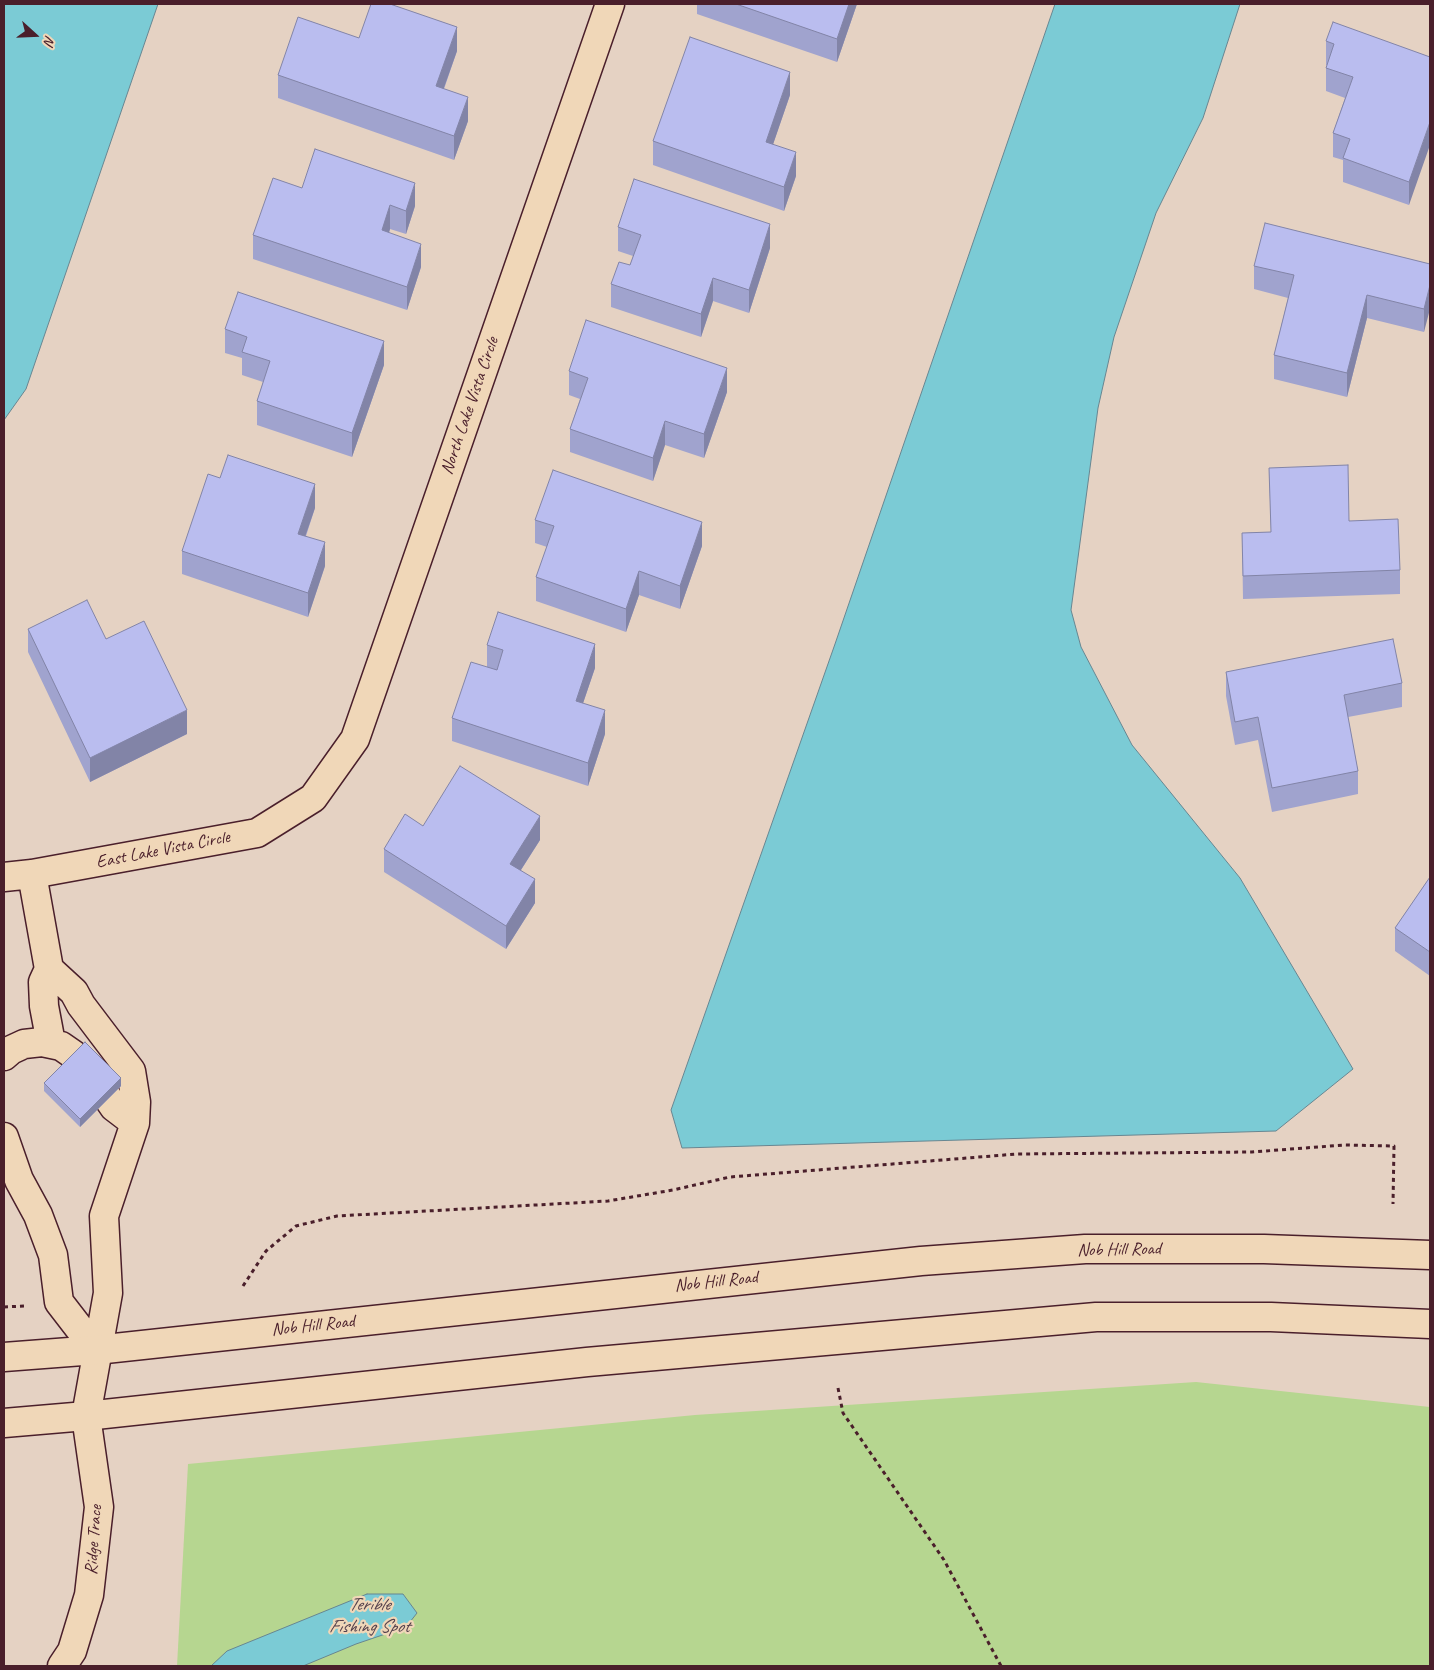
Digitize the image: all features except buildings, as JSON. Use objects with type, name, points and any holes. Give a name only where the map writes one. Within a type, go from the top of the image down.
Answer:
[{"type":"main road","name":"North Lake Vista Circle","points":[[313,798],[355,739],[610,4]]},
{"type":"main road","name":"East Lake Vista Circle","points":[[4,877],[32,874],[257,833],[313,798]]},
{"type":"main road","points":[[4,1056],[11,1050],[24,1044],[42,1042],[62,1049],[44,1006],[43,982],[49,969],[32,874]]},
{"type":"main road","name":"Ridge Trace","points":[[49,969],[74,992],[81,1005],[131,1071],[136,1102],[135,1123],[104,1216],[108,1293],[96,1350],[86,1416],[99,1507],[89,1594],[72,1651],[62,1666]]},
{"type":"main road","points":[[101,1088],[114,1107],[135,1123]]},
{"type":"main road","points":[[4,1137],[19,1180],[38,1215],[53,1255],[60,1302],[96,1350]]},
{"type":"main road","name":"Nob Hill Road","points":[[4,1357],[96,1350],[930,1260],[1085,1249],[1264,1249],[1430,1255]]},
{"type":"main road","points":[[4,1422],[86,1416],[587,1362],[1096,1317],[1271,1317],[1430,1324]]},
{"type":"path","points":[[243,1286],[266,1251],[296,1226],[337,1216],[608,1201],[673,1190],[730,1177],[1017,1154],[1252,1152],[1344,1145],[1394,1146],[1393,1204]]},
{"type":"path","points":[[4,1308],[24,1306]]},
{"type":"path","points":[[838,1388],[843,1413],[944,1560],[1001,1666]]},
{"type":"green space","points":[[1196,1382],[1430,1407],[1430,1666],[177,1666],[188,1464],[695,1415]]},
{"type":"water","points":[[4,4],[158,4],[26,389],[4,420]]},
{"type":"water","points":[[1055,4],[1240,4],[1203,118],[1156,213],[1114,337],[1098,408],[1071,610],[1081,647],[1132,745],[1240,878],[1353,1069],[1276,1131],[682,1148],[671,1110],[835,644]]},
{"type":"water","name":"Terible Fishing Spot","points":[[367,1594],[403,1594],[417,1613],[406,1627],[356,1644],[303,1666],[211,1666],[227,1651]]}]
